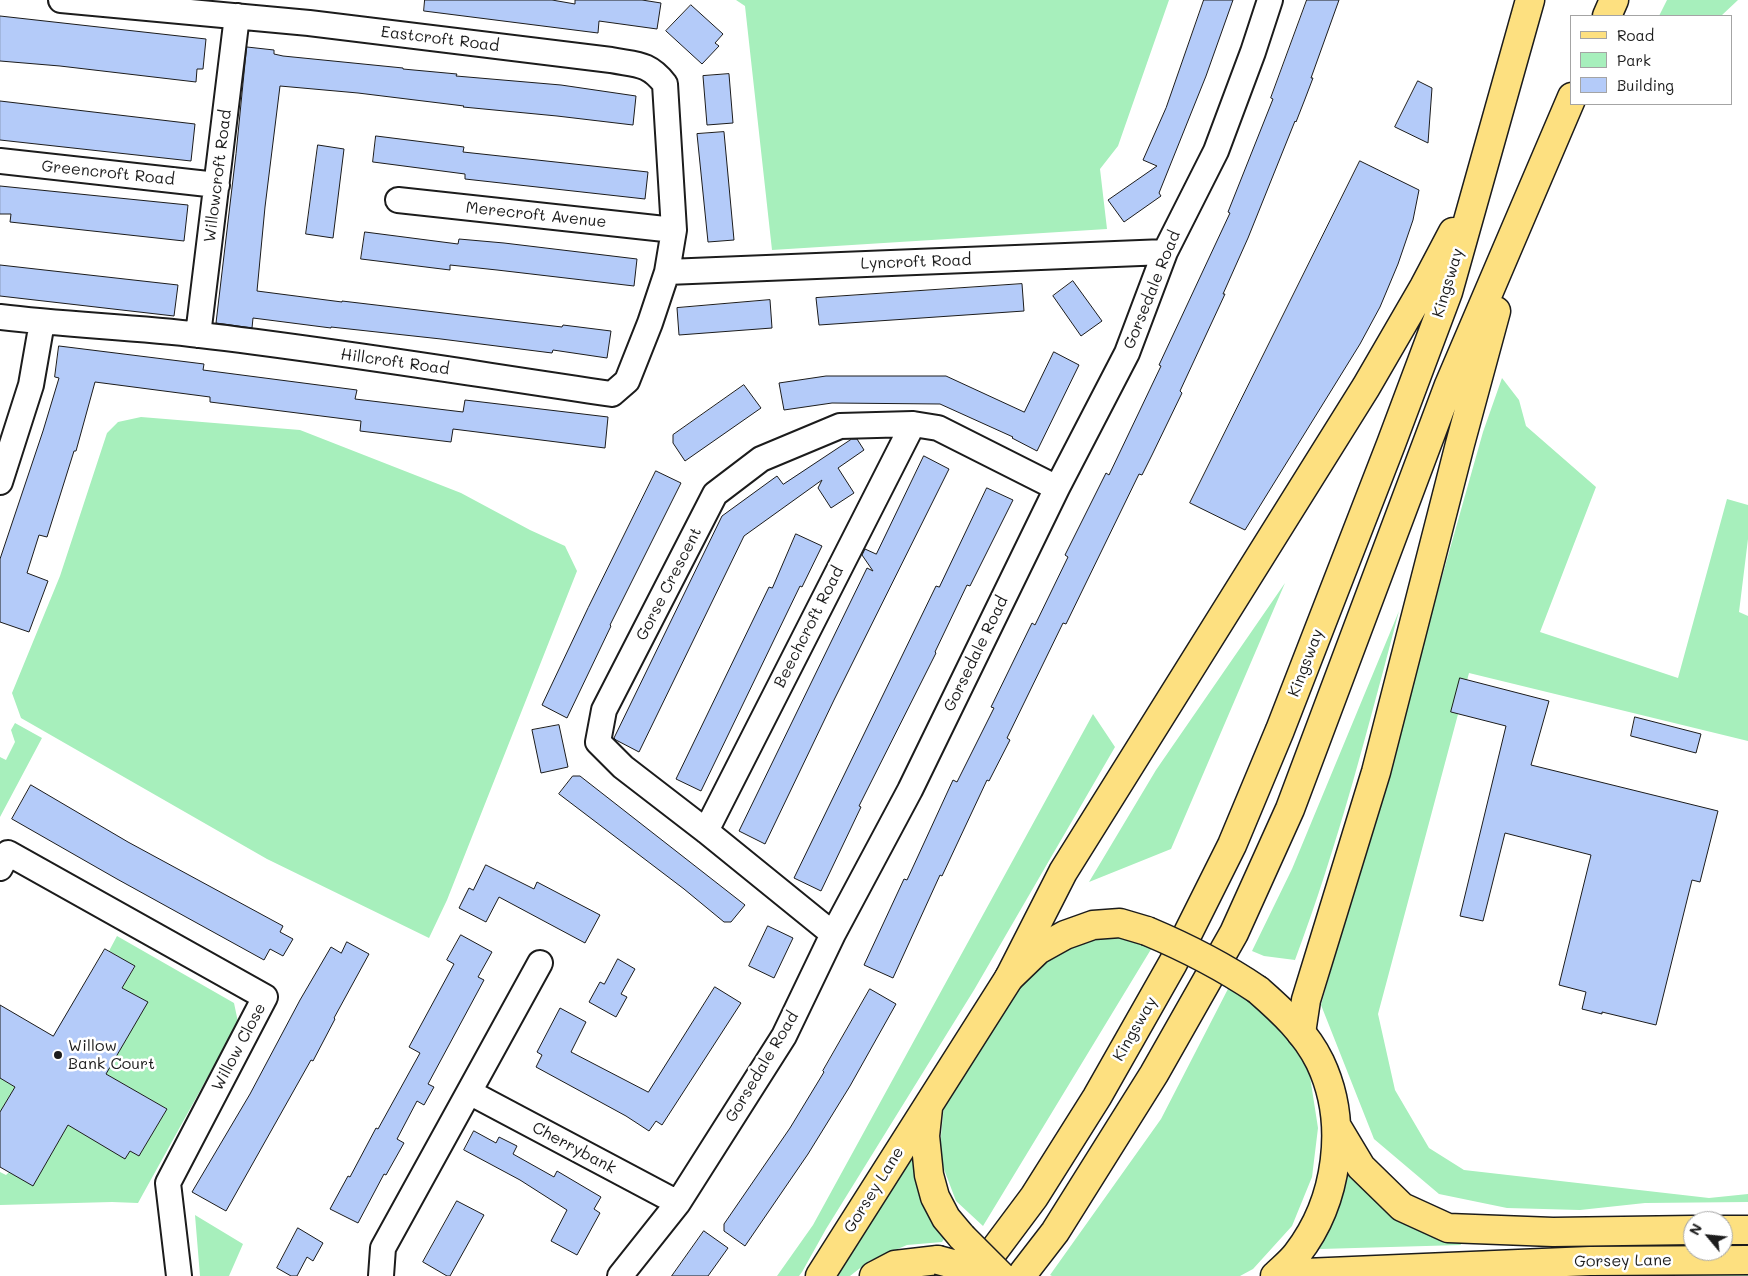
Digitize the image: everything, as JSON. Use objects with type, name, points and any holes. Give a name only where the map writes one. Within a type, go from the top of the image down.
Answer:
[{"type":"main road","name":"Kingsway","points":[[975,1276],[1034,1196],[1096,1098],[1173,963],[1232,845],[1280,730],[1448,292],[1530,0]]},
{"type":"main road","points":[[1607,15],[1614,0]]},
{"type":"main road","points":[[1021,1276],[1055,1232],[1154,1074],[1234,933],[1290,809],[1449,385],[1570,102]]},
{"type":"main road","points":[[1009,978],[1063,872],[1366,387],[1424,287],[1477,186]]},
{"type":"main road","points":[[1302,1033],[1306,1000],[1376,772],[1460,444],[1526,202]]},
{"type":"main road","points":[[1009,978],[1038,950],[1065,935],[1093,925],[1120,924],[1147,931],[1166,939],[1239,977],[1258,990],[1281,1010],[1302,1033],[1320,1062],[1332,1098],[1337,1127],[1334,1165],[1327,1200],[1314,1228],[1296,1255],[1275,1276]]},
{"type":"main road","name":"Gorsey Lane","points":[[820,1276],[1009,978]]},
{"type":"main road","points":[[928,1104],[924,1136],[929,1175],[935,1197],[946,1218],[999,1276]]},
{"type":"main road","name":"Gorsey Lane","points":[[1337,1127],[1361,1167],[1402,1207],[1448,1228],[1553,1232],[1683,1230]]},
{"type":"main road","points":[[1733,1230],[1748,1230]]},
{"type":"main road","points":[[874,1276],[895,1265],[938,1260],[999,1276]]},
{"type":"main road","name":"Gorsey Lane","points":[[1288,1276],[1305,1273],[1590,1261],[1748,1260]]},
{"type":"street","name":"Eastcroft Road","points":[[61,0],[318,24],[611,60],[647,67],[657,74],[665,84],[674,230]]},
{"type":"street","name":"Gorsedale Road","points":[[620,1276],[678,1204],[784,1036],[833,934],[910,790],[1058,488],[1127,353],[1165,252],[1216,151],[1253,52],[1270,0]]},
{"type":"street","name":"Willowcroft Road","points":[[198,335],[237,16]]},
{"type":"street","name":"Greencroft Road","points":[[0,161],[217,185]]},
{"type":"street","name":"Merecroft Avenue","points":[[398,200],[674,230]]},
{"type":"street","name":"Hillcroft Road","points":[[0,316],[42,322],[198,335],[281,345],[612,394],[627,381],[650,323],[667,272],[674,230]]},
{"type":"street","name":"Lyncroft Road","points":[[667,272],[1165,252]]},
{"type":"street","points":[[0,482],[31,385],[42,322]]},
{"type":"street","name":"Gorse Crescent","points":[[833,934],[706,830],[623,768],[598,742],[604,710],[715,494],[761,459],[840,426],[913,424],[938,428],[1058,488]]},
{"type":"street","name":"Beechcroft Road","points":[[706,830],[913,424]]},
{"type":"street","name":"Willow Close","points":[[0,868],[8,854],[265,997],[168,1183],[179,1276]]},
{"type":"street","points":[[381,1276],[382,1248],[540,962]]},
{"type":"street","name":"Cherrybank","points":[[469,1092],[678,1204]]},
{"type":"green space","points":[[736,0],[1169,0],[1118,146],[1100,169],[1107,229],[772,250],[745,6]]},
{"type":"green space","points":[[1667,0],[1738,0],[1722,15],[1660,15]]},
{"type":"green space","points":[[1502,378],[1519,400],[1526,426],[1596,487],[1540,632],[1678,678],[1727,499],[1748,505],[1748,539],[1739,612],[1748,616],[1748,741],[1469,673],[1378,1014],[1395,1090],[1429,1148],[1464,1170],[1709,1198],[1748,1194],[1748,1202],[1645,1203],[1580,1210],[1507,1208],[1439,1194],[1374,1139],[1321,1005],[1483,432]]},
{"type":"green space","points":[[141,417],[300,430],[461,493],[530,530],[565,546],[577,571],[447,900],[429,938],[267,859],[21,718],[12,693],[60,576],[107,433],[118,422]]},
{"type":"green space","points":[[1285,583],[1171,849],[1089,882],[1156,770]]},
{"type":"green space","points":[[1399,611],[1339,830],[1295,960],[1264,956],[1252,951],[1292,869]]},
{"type":"green space","points":[[1093,714],[1115,747],[974,990],[826,1229],[802,1272],[799,1276],[777,1276],[813,1225]]},
{"type":"green space","points":[[15,723],[42,738],[0,817],[0,757],[6,760],[15,742],[11,730]]},
{"type":"green space","points":[[1092,934],[1129,935],[1153,946],[983,1226],[956,1201],[939,1156],[944,1105],[1024,975],[1052,946]]},
{"type":"green space","points":[[117,936],[234,1003],[238,1022],[138,1203],[0,1205],[0,1172],[6,1175],[9,1172],[33,1185],[68,1125],[125,1158],[130,1151],[139,1156],[167,1109],[106,1074],[147,1003],[122,988],[135,967],[109,951]]},
{"type":"green space","points":[[1230,985],[1273,1018],[1309,1070],[1318,1128],[1312,1177],[1292,1226],[1253,1269],[1240,1276],[1050,1275],[1161,1119]]},
{"type":"green space","points":[[0,1078],[15,1087],[0,1112]]},
{"type":"green space","points":[[911,1150],[919,1187],[930,1218],[947,1234],[942,1242],[907,1245],[869,1261],[850,1276],[834,1276]]},
{"type":"green space","points":[[1348,1162],[1459,1239],[1461,1245],[1320,1249],[1316,1246],[1333,1216],[1341,1196]]},
{"type":"green space","points":[[195,1215],[243,1244],[229,1276],[200,1276]]},
{"type":"green space","points":[[1748,1273],[1748,1276],[1651,1276]]},
{"type":"building","points":[[425,0],[552,0],[575,4],[575,0],[642,0],[661,3],[657,29],[599,21],[598,33],[424,11]]},
{"type":"building","points":[[1204,0],[1233,0],[1206,76],[1159,193],[1161,196],[1124,222],[1108,200],[1157,166],[1143,160],[1166,108]]},
{"type":"building","points":[[1307,0],[1339,0],[1305,99],[1223,294],[1225,294],[1180,391],[1182,393],[1152,455],[1142,475],[1139,474],[1066,624],[1063,623],[1007,738],[1010,740],[989,781],[987,780],[942,876],[940,875],[893,978],[864,965],[904,879],[907,880],[953,780],[957,782],[994,708],[991,707],[1032,623],[1035,625],[1068,557],[1065,555],[1106,473],[1109,475],[1161,366],[1159,365],[1230,213],[1228,212],[1273,99],[1271,98]]},
{"type":"building","points":[[691,5],[723,34],[715,43],[719,46],[702,64],[666,31]]},
{"type":"building","points":[[0,16],[206,39],[203,69],[197,69],[196,82],[0,61]]},
{"type":"building","points":[[247,47],[274,50],[274,54],[283,56],[457,74],[456,76],[561,85],[636,96],[633,125],[463,107],[358,93],[280,86],[265,207],[257,291],[562,327],[563,325],[611,331],[607,358],[553,350],[552,353],[253,318],[252,328],[216,323]]},
{"type":"building","points":[[729,74],[733,123],[707,125],[703,76]]},
{"type":"building","points":[[1418,81],[1432,88],[1428,143],[1395,127]]},
{"type":"building","points":[[0,101],[195,124],[191,161],[0,140]]},
{"type":"building","points":[[724,132],[734,240],[708,242],[697,134]]},
{"type":"building","points":[[376,136],[464,147],[463,152],[648,172],[645,199],[465,179],[465,174],[373,162]]},
{"type":"building","points":[[318,145],[344,149],[333,238],[306,234]]},
{"type":"building","points":[[1360,161],[1419,190],[1413,220],[1398,264],[1380,307],[1360,344],[1245,530],[1190,503]]},
{"type":"building","points":[[0,186],[188,205],[184,241],[10,222],[11,214],[0,214]]},
{"type":"building","points":[[365,232],[458,244],[459,239],[504,243],[637,259],[634,286],[450,265],[450,270],[361,259]]},
{"type":"building","points":[[0,265],[178,285],[174,316],[0,296]]},
{"type":"building","points":[[1073,281],[1102,321],[1081,336],[1053,296]]},
{"type":"building","points":[[1022,284],[1024,311],[819,325],[816,298]]},
{"type":"building","points":[[770,300],[772,328],[679,335],[677,308]]},
{"type":"building","points":[[59,346],[204,364],[203,370],[357,390],[355,399],[463,412],[465,400],[608,417],[605,448],[453,429],[451,442],[360,431],[361,421],[210,402],[210,397],[95,382],[76,451],[74,451],[47,537],[39,535],[27,573],[48,581],[29,632],[0,622],[0,559],[59,378],[55,377]]},
{"type":"building","points":[[1054,352],[1079,365],[1037,451],[1013,437],[940,404],[832,403],[784,410],[779,383],[826,376],[946,376],[1024,412]]},
{"type":"building","points":[[744,385],[761,408],[685,461],[673,443],[673,435]]},
{"type":"building","points":[[852,439],[857,439],[864,450],[838,468],[854,493],[831,508],[818,488],[822,480],[744,536],[639,752],[616,740],[614,738],[722,516],[777,476],[783,484]]},
{"type":"building","points":[[924,456],[949,469],[765,844],[739,831],[867,568],[873,571],[862,555],[865,549],[876,554]]},
{"type":"building","points":[[656,471],[681,483],[610,625],[567,718],[542,705]]},
{"type":"building","points":[[987,488],[1013,500],[970,586],[967,585],[936,653],[859,806],[861,807],[821,891],[794,878],[936,586],[939,587]]},
{"type":"building","points":[[796,534],[822,546],[802,587],[800,586],[701,791],[676,779],[769,587],[772,588]]},
{"type":"building","points":[[1460,678],[1549,701],[1531,765],[1718,811],[1700,882],[1692,880],[1656,1025],[1582,1009],[1586,992],[1559,985],[1591,855],[1505,833],[1483,921],[1460,916],[1506,726],[1451,712]]},
{"type":"building","points":[[1635,717],[1701,734],[1696,753],[1631,736]]},
{"type":"building","points":[[559,725],[568,767],[541,773],[532,730]]},
{"type":"building","points":[[573,776],[580,776],[745,905],[731,922],[724,922],[684,889],[559,794]]},
{"type":"building","points":[[31,785],[128,842],[283,926],[280,932],[293,939],[283,956],[270,949],[264,960],[12,819]]},
{"type":"building","points":[[486,865],[534,889],[537,882],[600,915],[585,943],[499,897],[486,922],[459,908],[469,888],[473,890]]},
{"type":"building","points":[[768,926],[793,938],[774,978],[749,966]]},
{"type":"building","points":[[461,935],[492,952],[478,977],[484,980],[428,1084],[434,1087],[424,1105],[417,1101],[397,1139],[404,1143],[386,1175],[384,1174],[358,1223],[330,1209],[348,1176],[350,1177],[376,1128],[378,1129],[420,1053],[409,1047],[454,964],[447,960]]},
{"type":"building","points":[[347,942],[369,954],[313,1061],[311,1060],[226,1211],[192,1192],[250,1094],[300,1000],[331,947],[341,953]]},
{"type":"building","name":"Willow Bank Court","points":[[105,949],[135,966],[122,988],[148,1002],[106,1074],[167,1109],[139,1156],[130,1151],[125,1159],[68,1125],[33,1186],[0,1167],[0,1112],[15,1087],[0,1078],[0,1005],[53,1036]]},
{"type":"building","points":[[618,959],[635,969],[621,994],[627,997],[616,1017],[589,1002],[600,982],[604,984]]},
{"type":"building","points":[[715,987],[741,1003],[662,1125],[656,1121],[649,1131],[626,1116],[536,1067],[542,1055],[537,1052],[560,1008],[586,1022],[571,1052],[648,1092]]},
{"type":"building","points":[[870,989],[896,1004],[850,1086],[808,1154],[745,1246],[724,1231],[724,1224],[790,1128],[824,1072]]},
{"type":"building","points":[[474,1131],[496,1143],[499,1137],[517,1146],[513,1154],[554,1177],[557,1171],[601,1197],[594,1209],[600,1213],[577,1255],[551,1241],[567,1210],[520,1180],[464,1150]]},
{"type":"building","points":[[457,1201],[484,1215],[450,1276],[447,1276],[423,1262]]},
{"type":"building","points":[[298,1228],[323,1243],[313,1261],[307,1257],[297,1276],[291,1276],[277,1268]]},
{"type":"building","points":[[704,1231],[728,1248],[708,1276],[672,1276]]},
{"type":"place","name":"Willow Bank Court","points":[[58,1055]]}]
